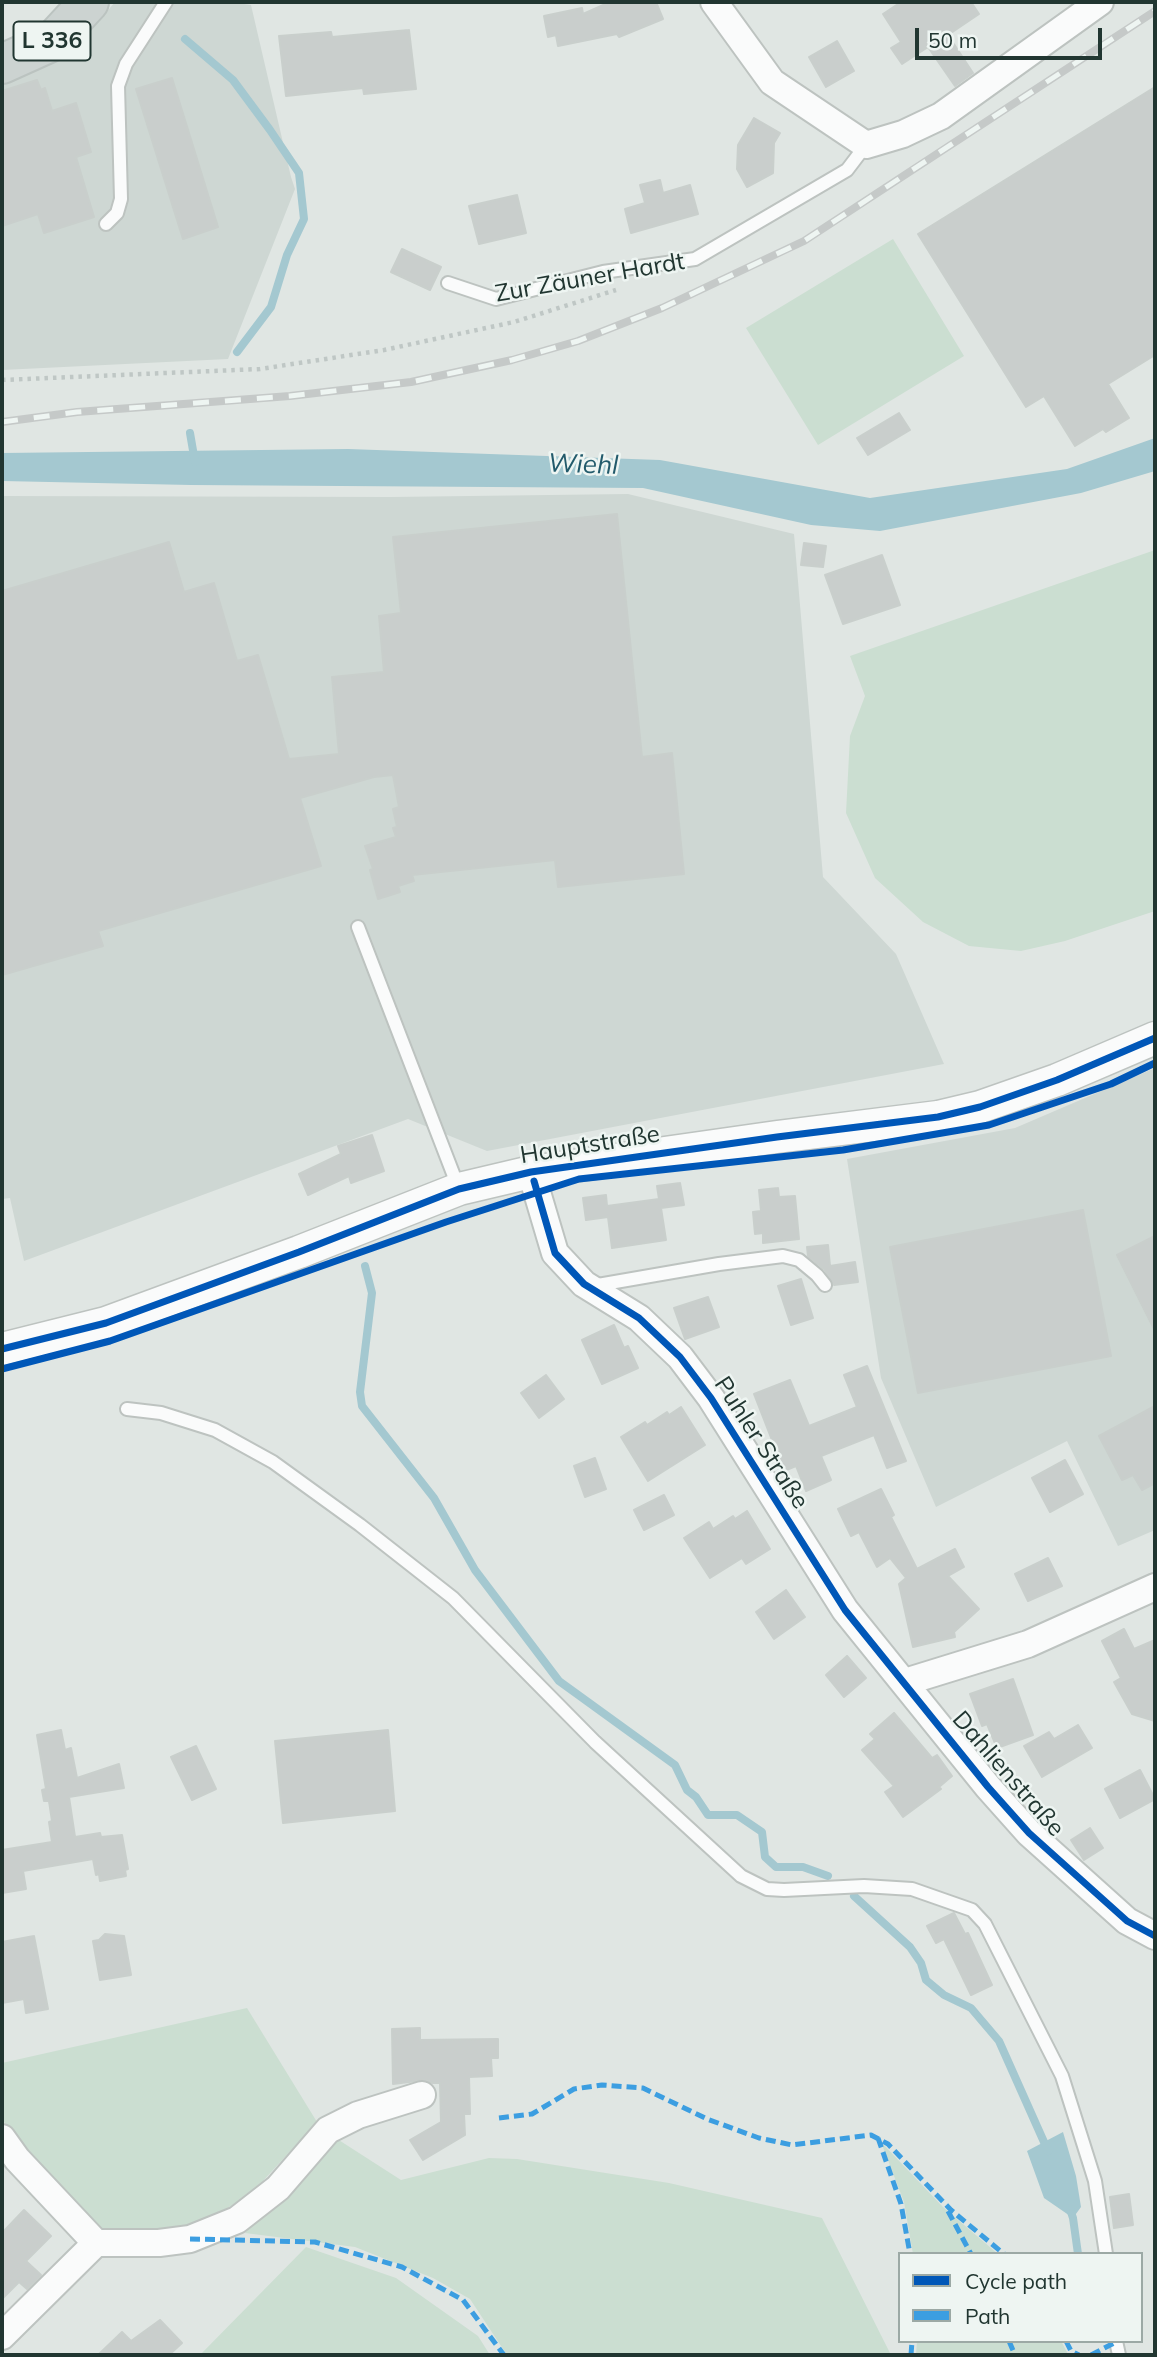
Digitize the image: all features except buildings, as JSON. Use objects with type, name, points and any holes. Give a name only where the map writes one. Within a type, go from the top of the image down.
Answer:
[{"type":"main road","name":"L 336","points":[[2,64],[53,41],[89,2]]},
{"type":"street","points":[[714,2],[772,82],[866,145],[903,134],[941,116],[1100,2]]},
{"type":"street","name":"Hauptstraße","points":[[2,1349],[106,1323],[299,1252],[459,1189],[531,1172],[938,1117],[980,1107],[1057,1080],[1155,1038]]},
{"type":"street","name":"Puhler Straße","points":[[531,1172],[555,1253],[588,1286],[639,1318],[680,1357],[711,1398],[845,1610],[905,1682]]},
{"type":"street","points":[[905,1682],[1028,1644],[1155,1587]]},
{"type":"street","name":"Dahlienstraße","points":[[905,1682],[988,1787],[1029,1833],[1127,1921],[1155,1936]]},
{"type":"street","points":[[2,2336],[96,2243],[159,2243],[190,2239],[237,2220],[278,2188],[328,2130],[358,2115],[422,2095]]},
{"type":"street","points":[[2,2138],[17,2159],[96,2243]]},
{"type":"lane","points":[[106,224],[117,213],[121,199],[118,86],[126,64],[166,2]]},
{"type":"lane","name":"Zur Zäuner Hardt","points":[[448,283],[496,299],[603,272],[695,259],[847,170],[866,145]]},
{"type":"lane","points":[[358,927],[459,1189]]},
{"type":"lane","points":[[588,1286],[783,1256],[799,1261],[825,1285]]},
{"type":"lane","points":[[127,1409],[161,1413],[215,1430],[273,1462],[360,1525],[453,1598],[595,1742],[741,1876],[767,1889],[864,1885],[912,1889],[972,1910],[985,1924],[1062,2076],[1095,2181],[1106,2252]]},
{"type":"path","points":[[2,380],[260,369],[302,363],[384,350],[514,322],[603,296],[626,286]]},
{"type":"shaded area","points":[[115,2],[230,2],[251,5],[295,189],[228,359],[2,370],[2,85],[49,65],[80,43]]},
{"type":"shaded area","points":[[628,494],[794,534],[823,877],[896,954],[944,1064],[487,1151],[408,1119],[24,1261],[10,1198],[2,1199],[2,496],[391,497]]},
{"type":"shaded area","points":[[1155,1068],[1155,1530],[1118,1546],[1067,1441],[936,1507],[881,1378],[847,1159],[1015,1128]]},
{"type":"green space","points":[[893,239],[964,356],[818,445],[746,328]]},
{"type":"green space","points":[[1155,550],[1155,911],[1065,941],[1021,951],[969,946],[923,922],[875,878],[846,813],[850,736],[865,696],[850,656]]},
{"type":"green space","points":[[247,2008],[317,2122],[262,2182],[234,2204],[187,2232],[103,2230],[23,2149],[2,2119],[2,2063]]},
{"type":"green space","points":[[331,2135],[401,2180],[489,2158],[517,2159],[669,2183],[822,2218],[891,2355],[507,2355],[470,2299],[433,2278],[355,2247],[245,2233]]},
{"type":"green space","points":[[881,2142],[943,2207],[996,2252],[913,2252],[904,2202]]},
{"type":"green space","points":[[306,2247],[396,2278],[478,2336],[490,2355],[200,2355]]},
{"type":"green space","points":[[917,2343],[1062,2343],[1068,2354],[916,2355]]},
{"type":"water","name":"Wiehl","points":[[1155,438],[1155,471],[1081,493],[880,531],[811,525],[643,488],[2,481],[2,453],[348,449],[660,460],[870,498],[1067,469]]},
{"type":"water","points":[[1063,2132],[1076,2176],[1081,2207],[1073,2218],[1044,2198],[1027,2151]]},
{"type":"waterway","points":[[185,39],[233,80],[299,173],[304,219],[287,255],[271,307],[237,352]]},
{"type":"waterway","points":[[190,433],[195,462]]},
{"type":"waterway","points":[[365,1266],[372,1293],[360,1392],[362,1406],[434,1498],[475,1570],[559,1681],[675,1765],[687,1790],[696,1797],[708,1815],[737,1815],[762,1832],[765,1857],[776,1867],[803,1867],[828,1876]]},
{"type":"waterway","points":[[854,1896],[910,1947],[921,1963],[926,1980],[944,1995],[971,2008],[999,2041],[1048,2151]]},
{"type":"waterway","points":[[1070,2209],[1078,2252]]},
{"type":"railway","points":[[2,422],[77,412],[290,396],[411,382],[512,360],[578,341],[662,308],[804,241],[1155,11]]},
{"type":"marked path","points":[[499,2118],[532,2114],[574,2089],[602,2085],[643,2088],[707,2119],[759,2138],[792,2145],[871,2135],[888,2144],[951,2210],[1002,2252]]},
{"type":"marked path","points":[[878,2138],[901,2204],[910,2252]]},
{"type":"marked path","points":[[948,2211],[970,2252]]},
{"type":"marked path","points":[[190,2239],[315,2242],[402,2267],[463,2300],[504,2355]]},
{"type":"marked path","points":[[911,2355],[912,2343]]},
{"type":"marked path","points":[[1010,2343],[1015,2355]]},
{"type":"marked path","points":[[1067,2343],[1071,2351],[1079,2355]]},
{"type":"marked path","points":[[1091,2355],[1114,2343]]},
{"type":"cycle path","points":[[2,1349],[106,1323],[299,1252],[459,1189],[531,1172],[938,1117],[980,1107],[1057,1080],[1155,1038]]},
{"type":"cycle path","points":[[2,1369],[110,1341],[446,1222],[579,1179],[843,1150],[989,1125],[1111,1084],[1155,1063]]},
{"type":"cycle path","points":[[534,1181],[555,1253],[584,1284],[639,1318],[680,1357],[711,1398],[845,1610],[988,1787],[1029,1833],[1127,1921],[1155,1936]]}]
